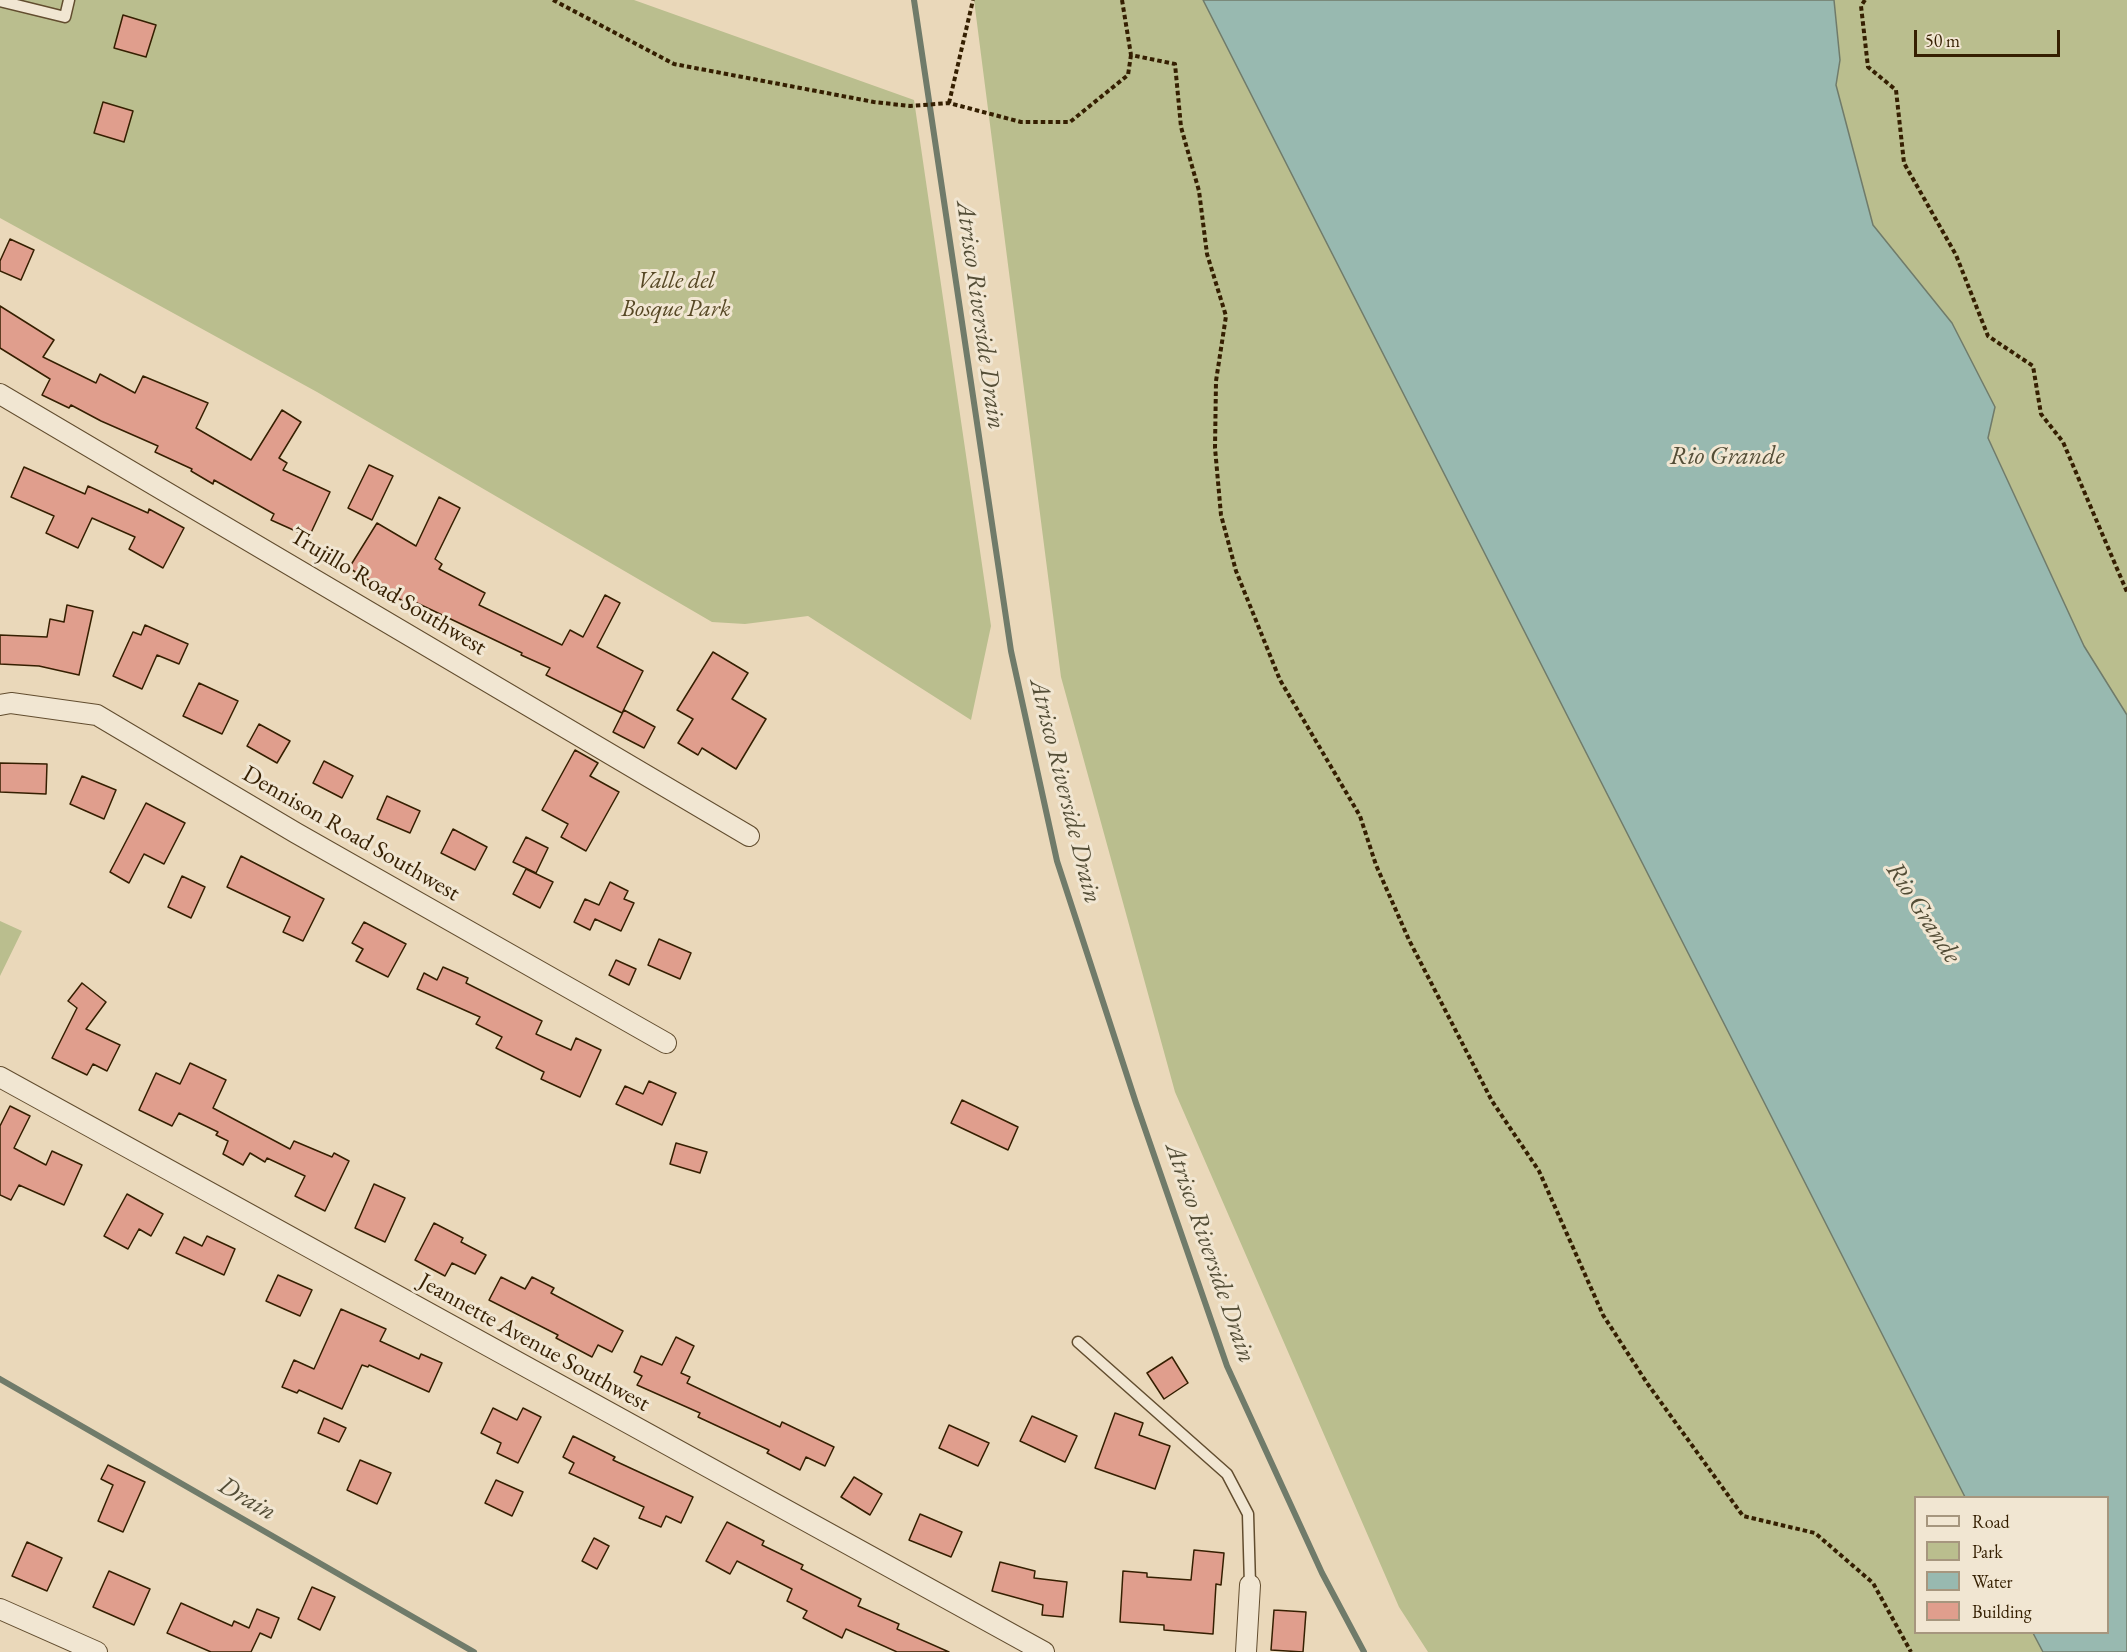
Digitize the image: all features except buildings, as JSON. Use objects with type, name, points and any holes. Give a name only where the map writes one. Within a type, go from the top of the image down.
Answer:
[{"type":"street","name":"Trujillo Road Southwest","points":[[0,394],[749,836]]},
{"type":"street","name":"Dennison Road Southwest","points":[[0,705],[11,703],[97,715],[296,833],[666,1043]]},
{"type":"street","name":"Jeannette Avenue Southwest","points":[[0,1077],[1044,1652]]},
{"type":"street","points":[[1246,1652],[1250,1586]]},
{"type":"street","points":[[0,1609],[97,1652]]},
{"type":"lane","points":[[0,1],[65,17],[69,0]]},
{"type":"lane","points":[[1078,1342],[1227,1474],[1248,1514],[1250,1586]]},
{"type":"path","points":[[553,0],[674,64],[874,102],[910,106],[949,103],[1021,122],[1070,122],[1128,75],[1131,55],[1122,0]]},
{"type":"path","points":[[949,103],[973,0]]},
{"type":"path","points":[[1865,0],[1861,6],[1868,67],[1896,90],[1904,163],[1956,255],[1988,336],[2032,366],[2041,414],[2063,442],[2127,592]]},
{"type":"path","points":[[1131,55],[1175,64],[1181,127],[1199,192],[1207,254],[1226,316],[1216,381],[1215,448],[1221,515],[1236,571],[1280,680],[1360,816],[1376,865],[1409,940],[1492,1101],[1539,1171],[1603,1315],[1647,1383],[1743,1516],[1815,1533],[1873,1583],[1911,1652]]},
{"type":"green space","name":"Valle del Bosque Park","points":[[0,0],[634,0],[914,100],[991,626],[971,720],[808,616],[745,624],[712,622],[317,392],[0,218]]},
{"type":"green space","points":[[974,0],[1203,0],[1964,1496],[1914,1496],[1914,1634],[2034,1634],[2043,1652],[1428,1652],[1399,1607],[1175,1092],[1061,677]]},
{"type":"green space","points":[[1834,0],[2127,0],[2127,715],[2084,646],[1988,437],[1995,407],[1952,323],[1873,225],[1836,85],[1840,60]]},
{"type":"green space","points":[[0,921],[22,931],[0,976]]},
{"type":"water","name":"Rio Grande","points":[[1203,0],[1834,0],[1840,60],[1836,85],[1873,225],[1952,323],[1995,407],[1988,438],[2084,646],[2127,715],[2127,1652],[2043,1652],[2034,1634],[2109,1634],[2109,1496],[1964,1496]]},
{"type":"waterway","name":"Atrisco Riverside Drain","points":[[914,0],[1011,651],[1057,861],[1136,1103],[1227,1366],[1322,1573],[1364,1652]]},
{"type":"waterway","name":"Drain","points":[[0,1379],[474,1652]]}]
